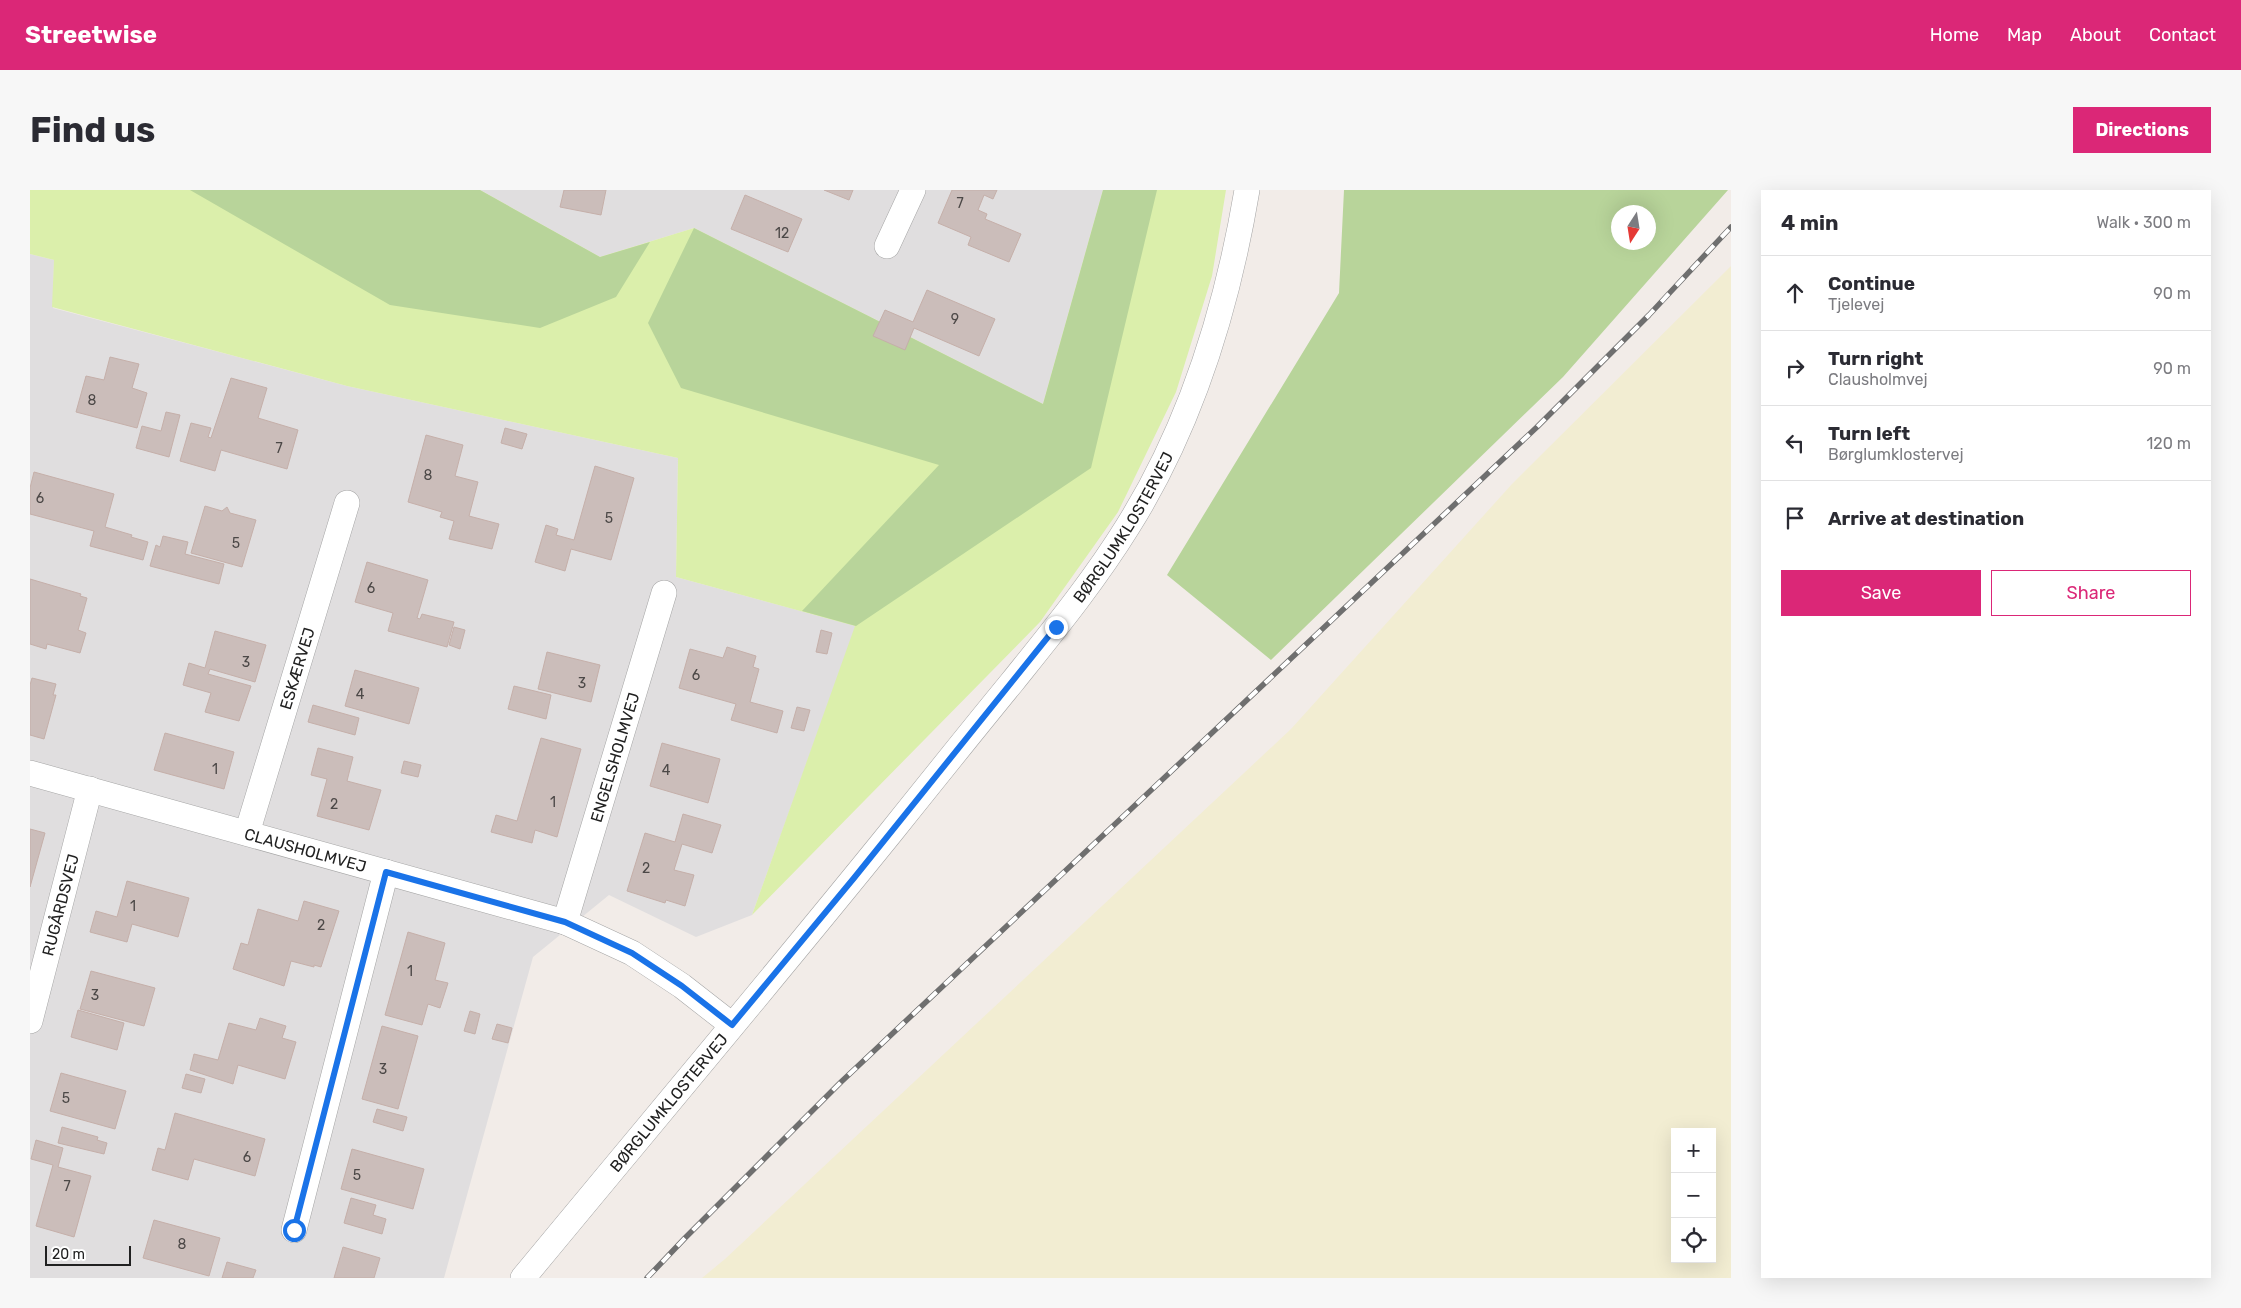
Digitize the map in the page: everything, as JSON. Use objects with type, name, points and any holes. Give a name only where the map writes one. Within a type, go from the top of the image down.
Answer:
[{"type":"street","points":[[887,246],[912,190]]},
{"type":"street","name":"BØRGLUMKLOSTERVEJ","points":[[523,1278],[854,878],[1097,574],[1129,524],[1161,467],[1202,372],[1223,308],[1238,242],[1247,190]]},
{"type":"street","name":"ESKÆRVEJ","points":[[247,833],[347,503]]},
{"type":"street","name":"ENGELSHOLMVEJ","points":[[565,922],[664,593]]},
{"type":"street","name":"CLAUSHOLMVEJ","points":[[30,773],[565,922],[632,953],[682,986],[732,1025]]},
{"type":"street","name":"RUGÅRDSVEJ","points":[[30,1021],[90,789]]},
{"type":"street","points":[[294,1230],[386,872]]},
{"type":"shaded area","points":[[480,190],[1103,190],[1043,404],[694,228],[600,257]]},
{"type":"shaded area","points":[[30,254],[54,260],[53,308],[347,386],[678,458],[676,577],[856,626],[752,915],[696,937],[609,895],[533,957],[444,1278],[30,1278]]},
{"type":"shaded area","points":[[1731,266],[1731,1278],[702,1278],[725,1259],[1291,729],[1512,484]]},
{"type":"green space","points":[[30,190],[480,190],[600,257],[694,228],[1043,404],[1103,190],[1226,190],[1212,276],[1176,392],[1118,512],[1040,622],[752,915],[855,626],[676,577],[678,458],[347,386],[52,307],[54,260],[30,254]]},
{"type":"green space","points":[[190,190],[480,190],[600,257],[650,242],[616,297],[540,328],[390,305]]},
{"type":"green space","points":[[1103,190],[1157,190],[1091,468],[856,626],[802,611],[939,465],[681,388],[648,323],[694,228],[1043,404]]},
{"type":"green space","points":[[1344,190],[1728,190],[1563,377],[1271,660],[1167,575],[1339,293]]},
{"type":"building","points":[[564,190],[606,190],[601,215],[560,207]]},
{"type":"building","points":[[824,190],[853,190],[849,200]]},
{"type":"building","points":[[952,190],[997,190],[993,199],[984,195],[978,210],[987,214],[985,219],[1021,234],[1009,262],[968,245],[971,237],[938,223]]},
{"type":"building","points":[[745,195],[802,219],[788,252],[731,229]]},
{"type":"building","points":[[927,290],[995,319],[979,356],[914,328],[905,350],[873,336],[885,310],[913,322]]},
{"type":"building","points":[[110,357],[139,364],[132,388],[147,393],[137,428],[76,412],[86,376],[104,380]]},
{"type":"building","points":[[231,378],[267,388],[258,418],[298,430],[287,469],[221,450],[215,471],[180,461],[191,423],[211,428],[208,437],[211,438]]},
{"type":"building","points":[[166,412],[180,415],[169,457],[136,448],[142,426],[161,431]]},
{"type":"building","points":[[505,428],[527,434],[522,449],[501,443]]},
{"type":"building","points":[[426,435],[463,445],[455,476],[478,482],[469,516],[499,524],[492,549],[449,539],[454,521],[440,517],[442,512],[408,502]]},
{"type":"building","points":[[595,466],[634,478],[611,560],[571,549],[565,571],[535,562],[546,525],[558,529],[556,535],[574,540]]},
{"type":"building","points":[[34,472],[114,494],[105,527],[148,542],[143,560],[90,546],[94,531],[30,514],[30,488]]},
{"type":"building","points":[[205,506],[222,511],[227,507],[230,513],[256,520],[242,567],[191,553]]},
{"type":"building","points":[[163,536],[188,542],[185,554],[224,564],[219,584],[150,566],[156,545],[160,547]]},
{"type":"building","points":[[367,562],[428,580],[417,618],[420,619],[422,614],[454,622],[447,647],[388,631],[393,613],[355,602]]},
{"type":"building","points":[[30,579],[81,594],[80,596],[87,598],[78,630],[86,633],[80,653],[47,644],[46,649],[30,644]]},
{"type":"building","points":[[454,627],[465,630],[460,649],[449,645]]},
{"type":"building","points":[[821,630],[832,633],[827,654],[816,652]]},
{"type":"building","points":[[215,631],[266,645],[255,682],[210,669],[208,674],[251,686],[239,721],[205,712],[211,693],[183,685],[189,663],[205,668]]},
{"type":"building","points":[[727,647],[756,656],[753,667],[759,669],[750,702],[783,711],[777,733],[731,720],[736,704],[679,688],[690,649],[723,658]]},
{"type":"building","points":[[547,652],[600,665],[591,702],[538,689]]},
{"type":"building","points":[[355,670],[419,688],[409,724],[345,706]]},
{"type":"building","points":[[32,678],[56,684],[53,695],[56,695],[44,739],[30,735],[30,685]]},
{"type":"building","points":[[514,686],[551,695],[546,719],[508,709]]},
{"type":"building","points":[[313,705],[359,718],[355,735],[308,722]]},
{"type":"building","points":[[797,707],[810,710],[804,731],[791,728]]},
{"type":"building","points":[[165,733],[234,752],[224,789],[154,770]]},
{"type":"building","points":[[541,738],[581,749],[557,837],[535,830],[532,843],[491,832],[496,815],[517,821]]},
{"type":"building","points":[[662,743],[720,759],[708,803],[650,786]]},
{"type":"building","points":[[318,748],[353,757],[347,781],[381,790],[369,830],[317,816],[327,779],[311,775]]},
{"type":"building","points":[[404,761],[421,765],[418,777],[401,773]]},
{"type":"building","points":[[683,814],[721,825],[712,853],[682,844],[674,870],[694,875],[685,906],[666,900],[665,903],[627,891],[645,833],[675,842]]},
{"type":"building","points":[[30,829],[45,833],[30,887]]},
{"type":"building","points":[[127,881],[189,898],[178,937],[132,924],[127,942],[90,932],[96,911],[117,917]]},
{"type":"building","points":[[304,901],[339,911],[321,967],[291,961],[284,986],[233,969],[241,943],[248,945],[258,909],[298,921]]},
{"type":"building","points":[[408,932],[445,943],[435,980],[448,983],[440,1008],[428,1004],[422,1025],[385,1015]]},
{"type":"building","points":[[91,971],[155,988],[144,1026],[80,1009]]},
{"type":"building","points":[[78,1010],[124,1023],[117,1050],[71,1037]]},
{"type":"building","points":[[470,1011],[480,1014],[475,1034],[464,1031]]},
{"type":"building","points":[[260,1018],[286,1026],[282,1038],[296,1042],[285,1079],[238,1065],[233,1084],[190,1070],[194,1054],[218,1060],[229,1023],[256,1030]]},
{"type":"building","points":[[497,1024],[512,1028],[508,1043],[492,1039]]},
{"type":"building","points":[[382,1026],[418,1036],[398,1109],[362,1099]]},
{"type":"building","points":[[61,1073],[126,1091],[115,1129],[50,1111]]},
{"type":"building","points":[[186,1074],[205,1079],[201,1093],[182,1088]]},
{"type":"building","points":[[377,1109],[407,1117],[403,1131],[373,1122]]},
{"type":"building","points":[[175,1113],[265,1139],[255,1176],[194,1159],[188,1180],[152,1170],[158,1148],[165,1150]]},
{"type":"building","points":[[62,1127],[98,1137],[97,1140],[107,1143],[104,1154],[58,1143]]},
{"type":"building","points":[[36,1140],[63,1148],[58,1167],[91,1176],[74,1237],[36,1226],[53,1165],[31,1159]]},
{"type":"building","points":[[352,1149],[424,1169],[413,1209],[341,1189]]},
{"type":"building","points":[[351,1198],[376,1205],[373,1215],[386,1219],[382,1234],[344,1223]]},
{"type":"building","points":[[154,1220],[220,1238],[209,1276],[143,1258]]},
{"type":"building","points":[[343,1247],[380,1258],[374,1278],[334,1278]]},
{"type":"building","points":[[227,1262],[256,1270],[253,1278],[222,1278]]},
{"type":"railway","points":[[647,1278],[841,1082],[1537,427],[1649,315],[1731,227]]},
{"type":"route","points":[[294,1230],[386,872],[565,922],[632,953],[682,986],[732,1025],[854,878],[1056,627]]}]
